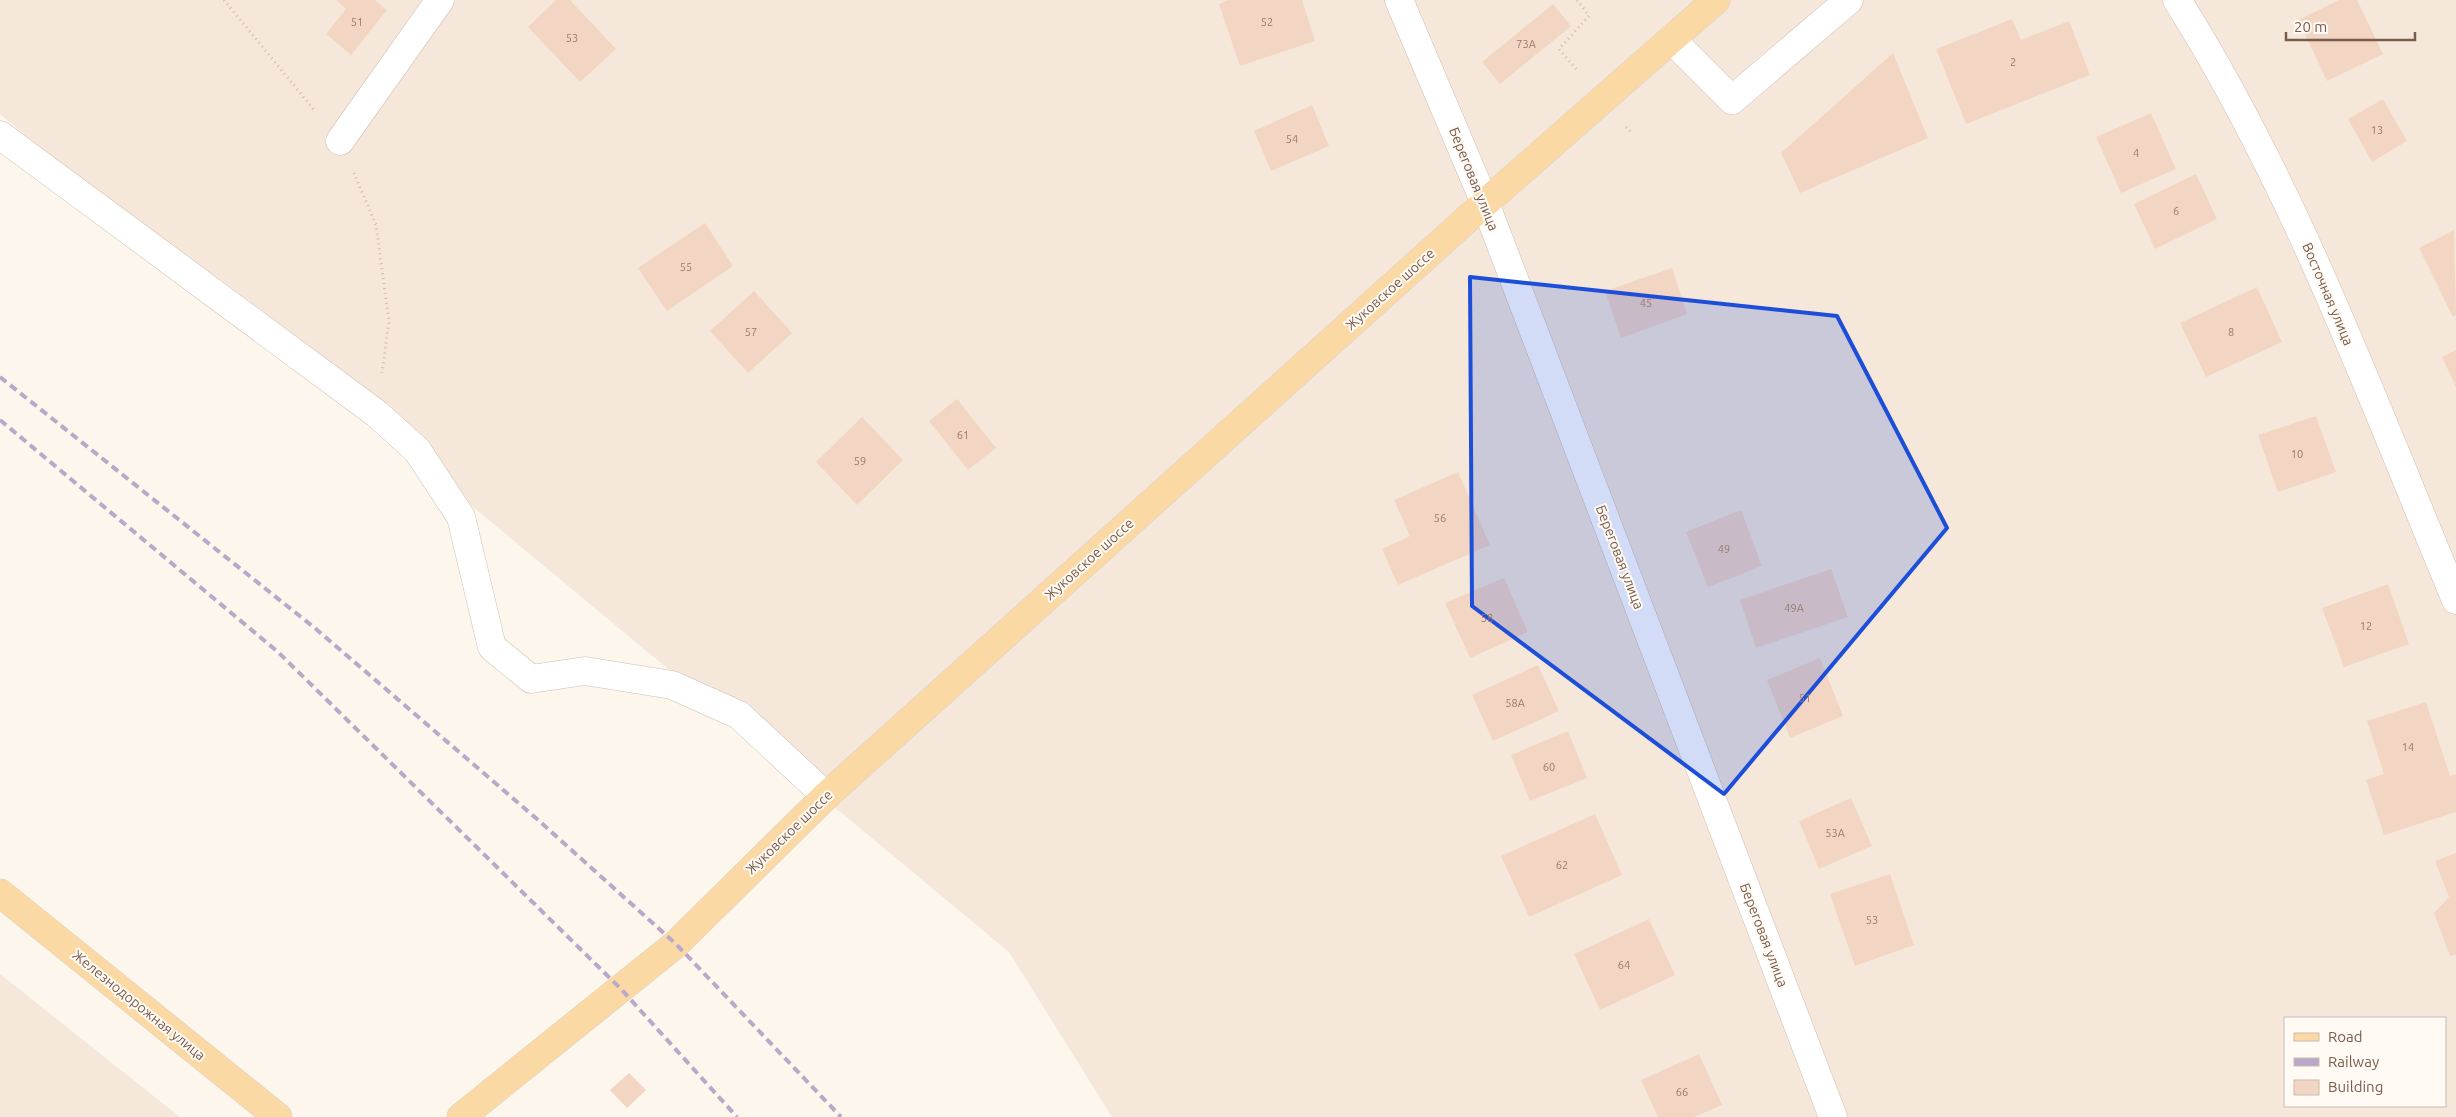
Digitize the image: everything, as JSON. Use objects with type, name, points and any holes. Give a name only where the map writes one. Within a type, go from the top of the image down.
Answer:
[{"type":"main road","name":"Жуковское шоссе","points":[[461,1117],[676,944],[826,796],[1485,203],[1716,0]]},
{"type":"main road","name":"Железнодорожная улица","points":[[0,893],[278,1117]]},
{"type":"street","points":[[340,141],[440,0]]},
{"type":"street","name":"Береговая улица","points":[[1399,0],[1485,203],[1833,1117]]},
{"type":"street","points":[[1671,40],[1732,100],[1849,0]]},
{"type":"street","name":"Восточная улица","points":[[2177,0],[2199,35],[2296,219],[2456,600]]},
{"type":"street","points":[[0,135],[36,164],[377,414],[417,450],[461,517],[492,647],[531,679],[585,671],[672,685],[739,715],[826,796]]},
{"type":"path","points":[[224,0],[340,141],[376,225],[389,320],[377,414]]},
{"type":"highlighted area","points":[[1470,277],[1837,316],[1947,528],[1724,794],[1472,606]]},
{"type":"shaded area","points":[[0,0],[2456,0],[2456,1117],[1112,1117],[1009,952],[0,114]]},
{"type":"shaded area","points":[[0,974],[180,1117],[0,1117]]},
{"type":"building","points":[[336,0],[375,0],[387,10],[351,55],[326,34],[346,9]]},
{"type":"building","points":[[556,0],[570,0],[616,49],[580,82],[528,27]]},
{"type":"building","points":[[1229,0],[1302,0],[1315,41],[1240,66],[1219,4]]},
{"type":"building","points":[[2339,0],[2357,0],[2383,54],[2327,81],[2298,20]]},
{"type":"building","points":[[1553,4],[1571,26],[1500,84],[1482,62]]},
{"type":"building","points":[[2012,19],[2021,40],[2069,21],[2090,75],[1966,124],[1936,49]]},
{"type":"building","points":[[1893,53],[1928,138],[1800,193],[1781,153]]},
{"type":"building","points":[[2383,99],[2407,141],[2372,162],[2348,119]]},
{"type":"building","points":[[1312,105],[1329,146],[1271,171],[1254,131]]},
{"type":"building","points":[[2151,113],[2176,169],[2121,193],[2096,137]]},
{"type":"building","points":[[2196,174],[2217,219],[2155,249],[2134,204]]},
{"type":"building","points":[[705,223],[733,266],[667,311],[638,268]]},
{"type":"building","points":[[2454,230],[2456,315],[2453,317],[2419,248]]},
{"type":"building","points":[[1672,268],[1687,314],[1621,338],[1605,291]]},
{"type":"building","points":[[2257,287],[2282,342],[2206,377],[2180,323]]},
{"type":"building","points":[[754,291],[792,333],[748,373],[710,331]]},
{"type":"building","points":[[2456,350],[2456,387],[2442,357]]},
{"type":"building","points":[[957,399],[996,448],[968,470],[929,421]]},
{"type":"building","points":[[2316,416],[2336,472],[2278,492],[2258,435]]},
{"type":"building","points":[[862,417],[903,460],[857,505],[816,462]]},
{"type":"building","points":[[1458,472],[1490,545],[1398,585],[1382,549],[1410,536],[1394,500]]},
{"type":"building","points":[[1741,510],[1762,566],[1708,587],[1686,532]]},
{"type":"building","points":[[1831,569],[1848,617],[1756,648],[1740,600]]},
{"type":"building","points":[[1504,578],[1528,632],[1470,658],[1445,603]]},
{"type":"building","points":[[2388,584],[2409,644],[2344,667],[2322,608]]},
{"type":"building","points":[[1820,658],[1843,716],[1790,738],[1767,680]]},
{"type":"building","points":[[1538,665],[1559,711],[1493,741],[1472,695]]},
{"type":"building","points":[[2426,702],[2450,776],[2456,774],[2456,812],[2384,835],[2366,780],[2384,774],[2367,721]]},
{"type":"building","points":[[1568,731],[1587,778],[1530,801],[1511,755]]},
{"type":"building","points":[[1851,798],[1872,846],[1819,869],[1799,821]]},
{"type":"building","points":[[1595,814],[1622,875],[1529,917],[1501,856]]},
{"type":"building","points":[[2456,853],[2456,954],[2450,956],[2434,913],[2449,897],[2435,861]]},
{"type":"building","points":[[1890,874],[1914,945],[1855,966],[1830,894]]},
{"type":"building","points":[[1649,919],[1675,975],[1600,1010],[1574,954]]},
{"type":"building","points":[[1699,1054],[1722,1105],[1694,1117],[1658,1117],[1641,1080]]},
{"type":"building","points":[[629,1073],[646,1090],[627,1108],[610,1090]]},
{"type":"railway","points":[[0,377],[316,629],[537,819],[676,944],[841,1117]]},
{"type":"railway","points":[[0,420],[278,652],[621,989],[737,1117]]}]
